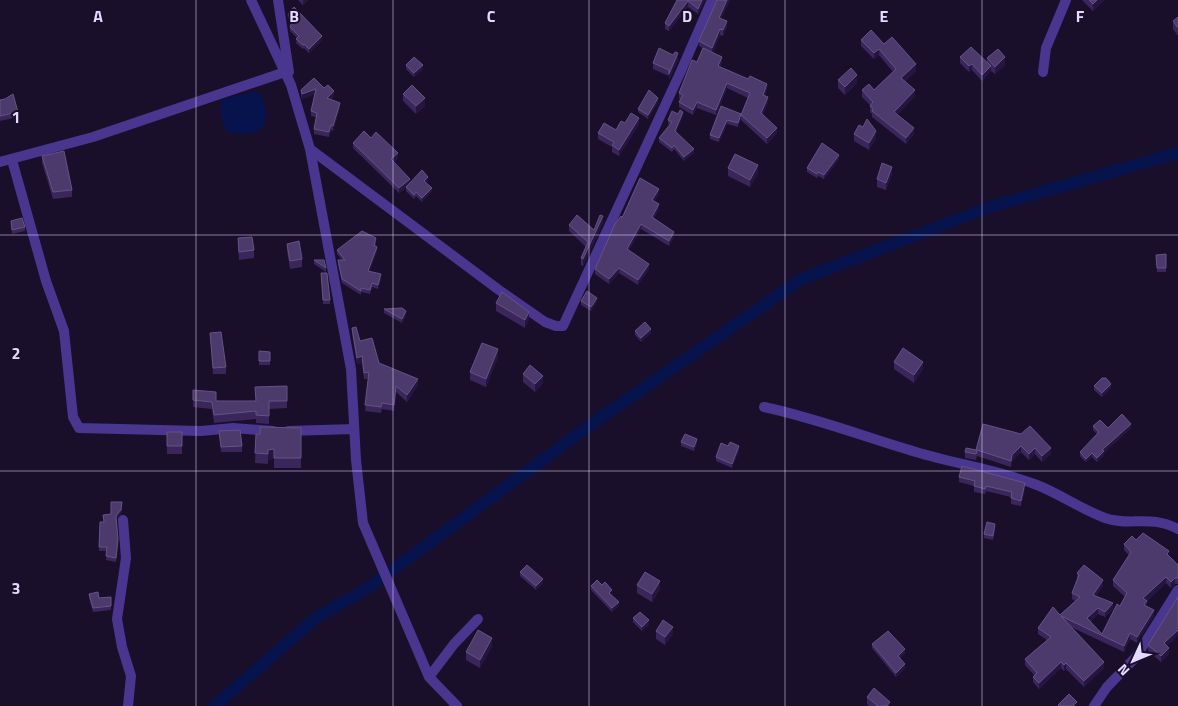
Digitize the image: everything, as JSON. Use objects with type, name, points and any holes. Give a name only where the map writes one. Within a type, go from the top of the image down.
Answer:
[{"type":"street","points":[[251,0],[291,85]]},
{"type":"street","points":[[278,0],[291,85],[310,149],[351,369],[354,428],[363,522],[410,638],[429,677],[457,706]]},
{"type":"street","points":[[310,149],[498,290],[545,322],[556,326],[563,326],[712,0]]},
{"type":"street","points":[[1043,72],[1046,48],[1066,0]]},
{"type":"street","points":[[0,162],[94,137],[285,72]]},
{"type":"street","points":[[12,160],[46,281],[64,331],[73,417],[79,428],[201,431],[233,428],[271,431],[354,428]]},
{"type":"street","points":[[764,407],[797,414],[916,452],[1036,484],[1117,522],[1151,520],[1164,522],[1178,529]]},
{"type":"street","points":[[123,520],[126,558],[118,618],[122,647],[131,676],[128,706]]},
{"type":"street","points":[[1094,706],[1107,686],[1136,657],[1178,590]]},
{"type":"street","points":[[429,677],[454,644],[478,619]]},
{"type":"shaded area","points":[[257,91],[266,110],[265,123],[256,132],[248,134],[228,132],[221,116],[223,99]]},
{"type":"building","points":[[677,0],[702,0],[698,9],[688,1],[669,26],[665,23]]},
{"type":"building","points":[[717,0],[727,0],[719,18],[727,21],[723,30],[720,29],[712,48],[699,41]]},
{"type":"building","points":[[1089,0],[1097,0],[1093,4]]},
{"type":"building","points":[[294,7],[322,36],[309,49],[296,39],[299,36],[290,27],[292,22],[288,14]]},
{"type":"building","points":[[1178,17],[1178,28],[1173,21]]},
{"type":"building","points":[[871,30],[884,44],[892,37],[916,64],[901,78],[915,90],[894,112],[914,128],[906,138],[872,111],[873,109],[870,106],[873,102],[862,90],[869,84],[874,90],[896,69],[879,49],[874,53],[861,40]]},
{"type":"building","points":[[971,47],[991,66],[982,75],[972,64],[969,66],[960,57]]},
{"type":"building","points":[[659,48],[673,55],[675,52],[678,53],[669,74],[669,70],[653,63]]},
{"type":"building","points":[[703,48],[722,57],[718,66],[748,79],[750,76],[767,84],[763,95],[768,97],[761,113],[777,128],[767,138],[741,115],[750,93],[727,83],[716,110],[697,102],[693,110],[679,102],[683,95],[679,93],[692,60],[697,62]]},
{"type":"building","points":[[998,49],[1005,57],[995,67],[987,58]]},
{"type":"building","points":[[414,57],[423,65],[414,73],[406,65]]},
{"type":"building","points":[[851,68],[857,75],[845,87],[838,80]]},
{"type":"building","points":[[314,78],[324,88],[328,85],[334,91],[327,98],[340,103],[333,126],[331,125],[329,132],[314,129],[317,113],[311,111],[316,89],[302,94],[301,90]]},
{"type":"building","points":[[412,85],[425,98],[416,106],[403,94]]},
{"type":"building","points":[[649,90],[658,98],[648,115],[638,109]]},
{"type":"building","points":[[13,94],[18,112],[0,116],[0,100]]},
{"type":"building","points":[[721,106],[741,114],[738,123],[727,120],[719,138],[710,135]]},
{"type":"building","points":[[680,110],[683,112],[675,131],[694,149],[684,157],[674,145],[672,148],[659,138],[672,122],[668,120],[672,111],[678,114]]},
{"type":"building","points":[[631,113],[639,118],[619,150],[612,145],[614,142],[598,133],[604,123],[616,130],[621,121],[625,123]]},
{"type":"building","points":[[867,119],[876,131],[869,143],[854,134],[859,125],[863,127]]},
{"type":"building","points":[[364,131],[371,138],[376,132],[398,153],[391,159],[410,179],[399,188],[353,143]]},
{"type":"building","points":[[822,143],[839,155],[824,175],[818,172],[817,174],[807,168]]},
{"type":"building","points":[[64,151],[72,190],[53,192],[42,156]]},
{"type":"building","points":[[735,154],[758,165],[750,180],[728,168]]},
{"type":"building","points":[[882,163],[892,167],[886,183],[877,179]]},
{"type":"building","points":[[422,170],[428,177],[424,181],[432,188],[422,198],[416,192],[414,195],[406,187]]},
{"type":"building","points":[[640,178],[659,189],[652,200],[659,204],[652,217],[674,232],[669,241],[641,224],[627,249],[649,264],[638,280],[619,268],[609,279],[595,269],[615,224],[621,216],[622,218]]},
{"type":"building","points":[[577,215],[594,230],[600,215],[603,216],[583,259],[581,258],[588,242],[569,225]]},
{"type":"building","points":[[22,218],[25,227],[12,230],[11,221]]},
{"type":"building","points":[[362,231],[376,238],[374,245],[377,247],[368,271],[381,274],[378,285],[372,283],[370,290],[361,288],[361,291],[342,279],[338,260],[345,260],[337,250]]},
{"type":"building","points":[[252,237],[254,250],[239,252],[238,238]]},
{"type":"building","points":[[299,241],[302,259],[290,261],[287,244]]},
{"type":"building","points":[[1166,254],[1166,268],[1157,268],[1156,255]]},
{"type":"building","points":[[314,260],[324,260],[326,268]]},
{"type":"building","points":[[321,273],[327,273],[330,300],[323,300]]},
{"type":"building","points":[[587,291],[597,298],[591,307],[581,301]]},
{"type":"building","points":[[502,292],[529,312],[525,320],[496,303]]},
{"type":"building","points":[[402,308],[406,311],[402,319],[384,309]]},
{"type":"building","points":[[645,322],[651,329],[641,338],[635,331]]},
{"type":"building","points":[[356,327],[360,341],[372,338],[379,363],[418,379],[407,395],[396,386],[394,405],[382,403],[381,407],[365,405],[369,372],[364,373],[362,356],[357,358],[352,328]]},
{"type":"building","points":[[221,332],[226,367],[213,368],[210,333]]},
{"type":"building","points":[[482,343],[498,349],[486,379],[470,372]]},
{"type":"building","points":[[903,348],[923,362],[914,375],[894,362]]},
{"type":"building","points":[[259,351],[270,352],[270,361],[259,361]]},
{"type":"building","points":[[530,365],[543,376],[535,384],[523,374]]},
{"type":"building","points":[[1102,378],[1106,378],[1111,384],[1102,393],[1094,386]]},
{"type":"building","points":[[287,386],[287,401],[269,401],[269,416],[256,415],[256,411],[214,415],[212,402],[193,400],[193,390],[216,392],[216,401],[256,401],[255,387]]},
{"type":"building","points":[[1122,414],[1131,424],[1102,450],[1104,451],[1097,458],[1092,453],[1086,459],[1080,452],[1099,432],[1093,426],[1100,420],[1108,428]]},
{"type":"building","points":[[983,424],[1021,434],[1030,426],[1051,448],[1042,456],[1035,448],[1029,454],[1021,446],[1012,455],[1011,461],[977,450],[976,454],[965,452],[966,448],[976,450]]},
{"type":"building","points":[[260,427],[301,428],[301,458],[274,458],[274,449],[268,450],[268,454],[255,453],[256,434],[260,434]]},
{"type":"building","points":[[240,430],[242,446],[221,447],[219,431]]},
{"type":"building","points":[[167,432],[182,432],[182,446],[167,446]]},
{"type":"building","points":[[685,434],[697,439],[694,447],[681,442]]},
{"type":"building","points":[[730,442],[739,446],[732,464],[716,457],[721,443],[728,446]]},
{"type":"building","points":[[962,466],[1025,483],[1021,501],[1011,498],[1012,492],[986,486],[985,489],[974,486],[975,481],[959,477]]},
{"type":"building","points":[[111,502],[122,502],[121,510],[116,516],[118,539],[116,558],[106,556],[107,547],[99,547],[100,522],[104,522],[103,515],[111,514]]},
{"type":"building","points":[[987,522],[995,524],[993,536],[984,534]]},
{"type":"building","points":[[1143,533],[1169,551],[1167,554],[1178,565],[1178,578],[1171,582],[1166,577],[1143,598],[1147,601],[1144,605],[1154,610],[1137,637],[1130,633],[1124,646],[1061,616],[1104,662],[1084,681],[1066,663],[1064,665],[1061,662],[1039,683],[1033,677],[1037,673],[1025,659],[1051,637],[1038,628],[1053,607],[1060,615],[1080,597],[1072,593],[1079,575],[1077,573],[1084,565],[1103,580],[1093,595],[1113,603],[1105,612],[1098,608],[1087,618],[1102,634],[1117,604],[1120,606],[1127,593],[1113,580],[1131,552],[1124,544],[1132,536],[1136,540]]},
{"type":"building","points":[[527,565],[543,579],[536,586],[520,572]]},
{"type":"building","points":[[645,572],[660,581],[652,594],[637,585]]},
{"type":"building","points":[[597,580],[602,585],[605,582],[612,590],[609,593],[619,602],[612,608],[591,586]]},
{"type":"building","points":[[98,592],[99,598],[111,597],[111,606],[93,608],[89,594]]},
{"type":"building","points":[[1178,597],[1178,630],[1164,643],[1169,648],[1161,656],[1148,645]]},
{"type":"building","points":[[640,612],[649,620],[642,627],[633,618]]},
{"type":"building","points":[[663,620],[673,627],[665,637],[656,631]]},
{"type":"building","points":[[478,630],[492,638],[480,660],[466,652]]},
{"type":"building","points":[[888,631],[905,649],[898,656],[905,664],[896,673],[872,644]]},
{"type":"building","points":[[874,688],[890,702],[887,706],[878,706],[867,697]]},
{"type":"building","points":[[1069,694],[1077,702],[1073,706],[1059,706],[1058,705]]},
{"type":"waterway","points":[[215,706],[317,617],[368,588],[596,421],[802,279],[990,207],[1178,153]]}]
